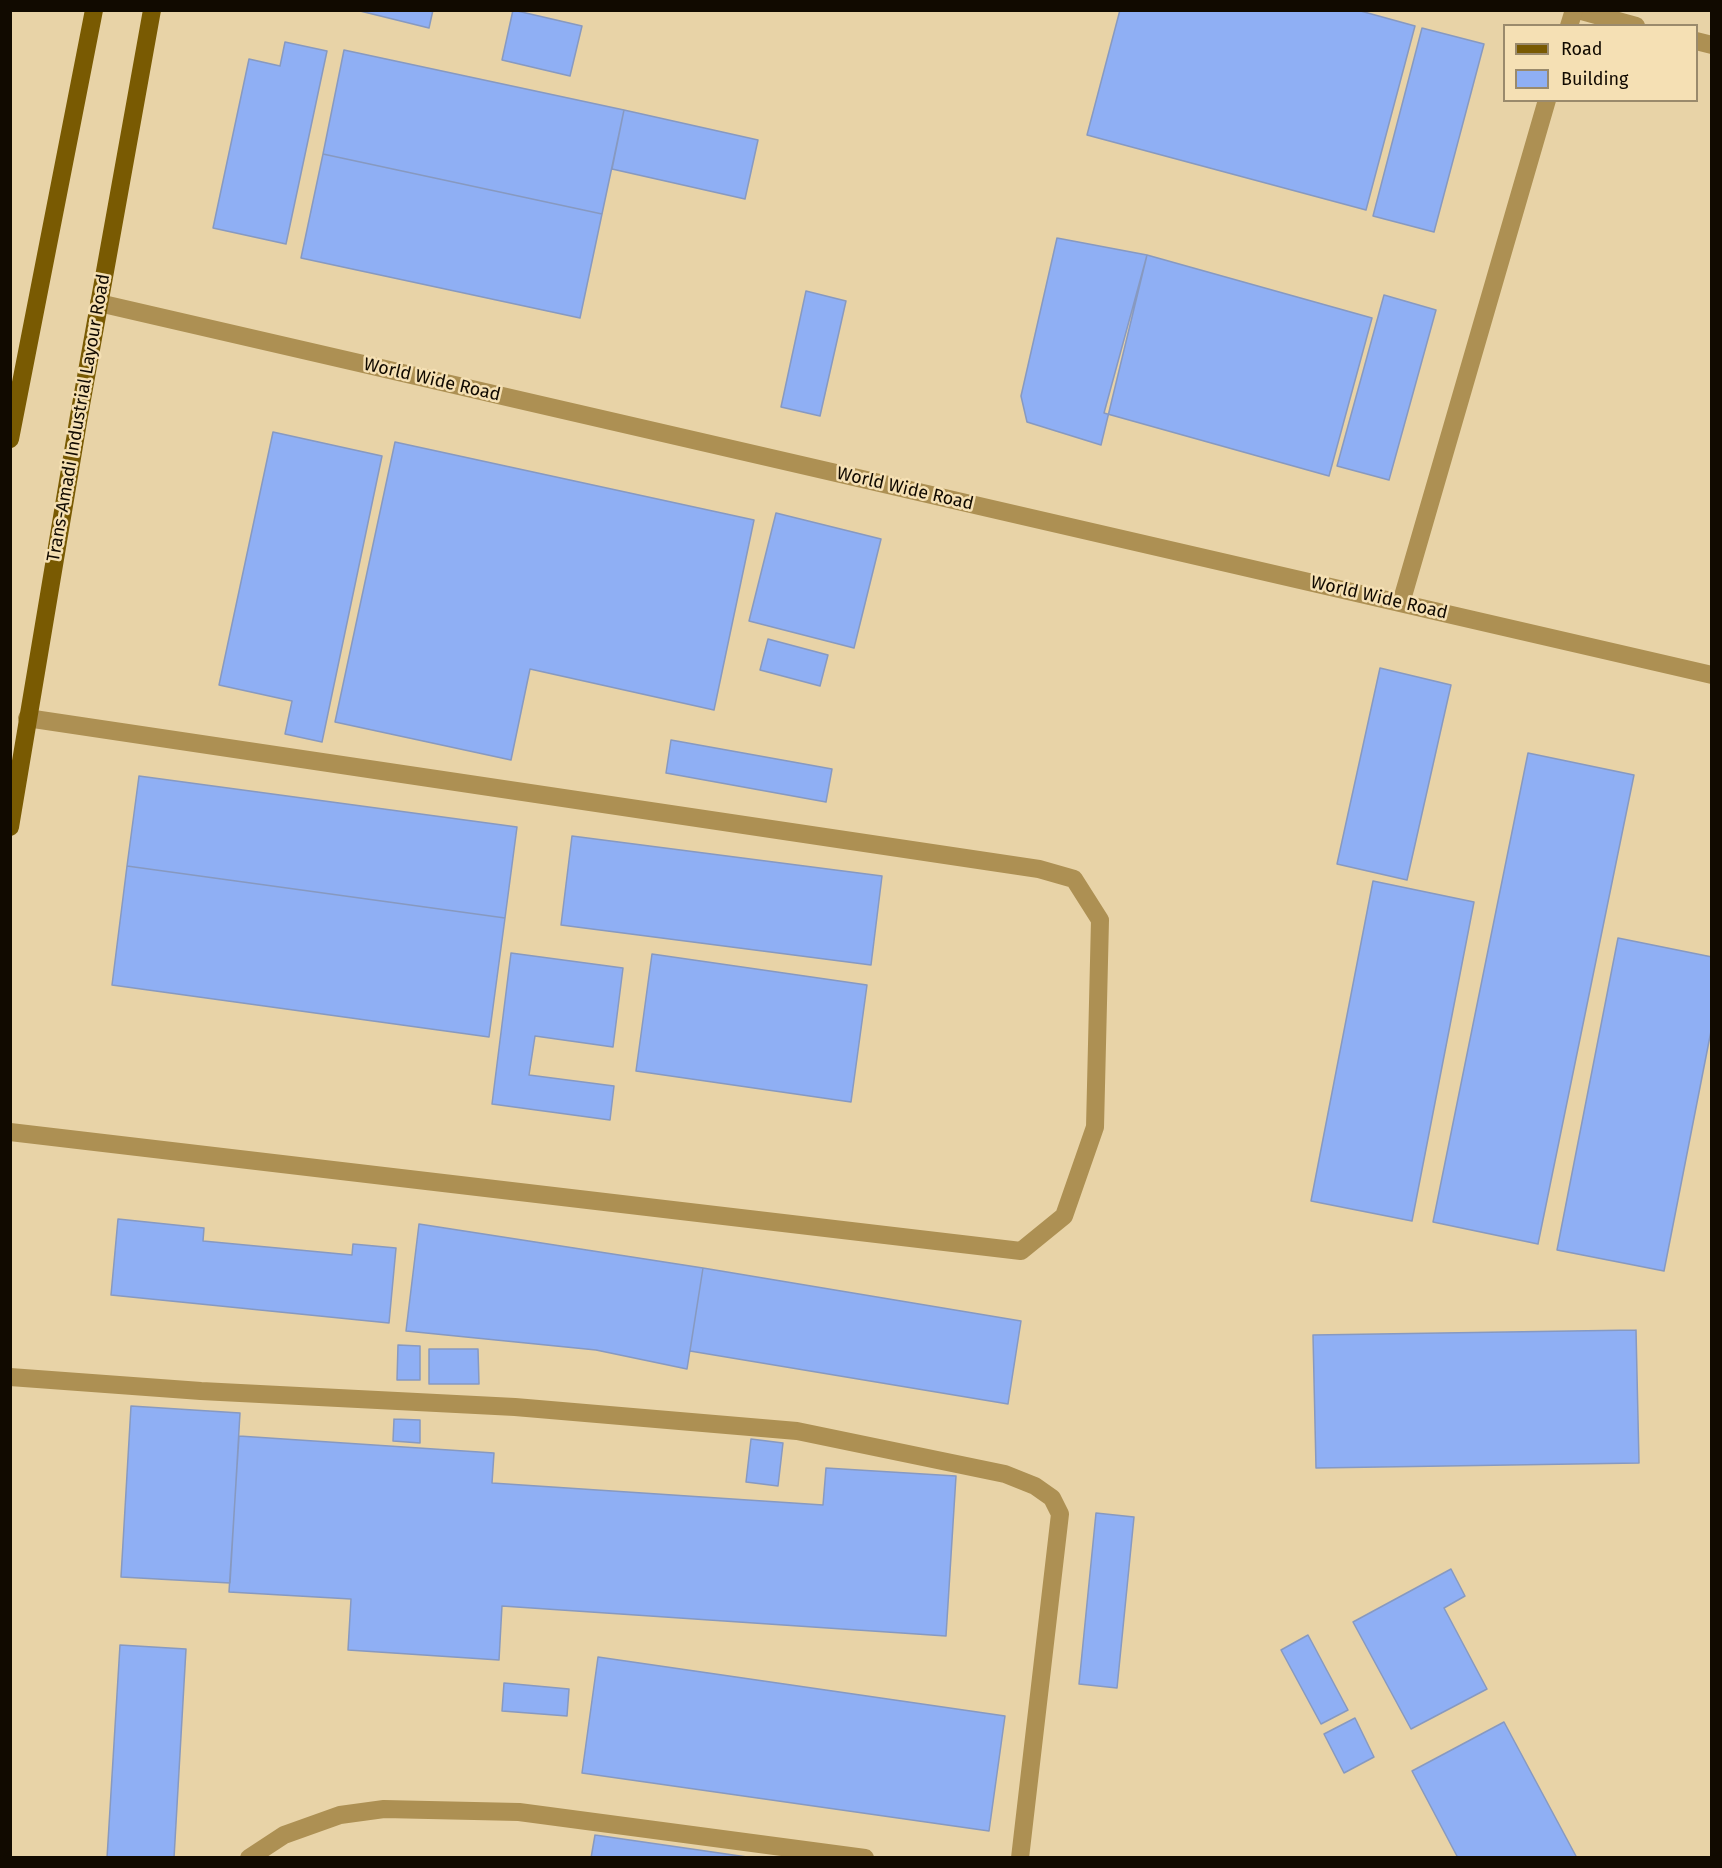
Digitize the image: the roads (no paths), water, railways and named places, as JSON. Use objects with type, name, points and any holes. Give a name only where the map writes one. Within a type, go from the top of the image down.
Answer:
[{"type":"main road","points":[[10,439],[94,10]]},
{"type":"main road","name":"Trans-Amadi Industrial Layour Road","points":[[10,827],[27,717],[152,10]]},
{"type":"street","points":[[1578,10],[1629,24]]},
{"type":"street","points":[[1401,603],[1546,102]]},
{"type":"street","name":"World Wide Road","points":[[99,303],[1712,675]]},
{"type":"street","points":[[10,1132],[1021,1251],[1064,1216],[1095,1127],[1100,920],[1074,879],[1039,868],[27,717]]},
{"type":"street","points":[[10,1377],[515,1407],[797,1431],[1005,1474],[1035,1486],[1052,1498],[1060,1514],[1020,1857]]},
{"type":"street","points":[[249,1857],[284,1835],[340,1815],[384,1809],[519,1812],[865,1857]]}]
